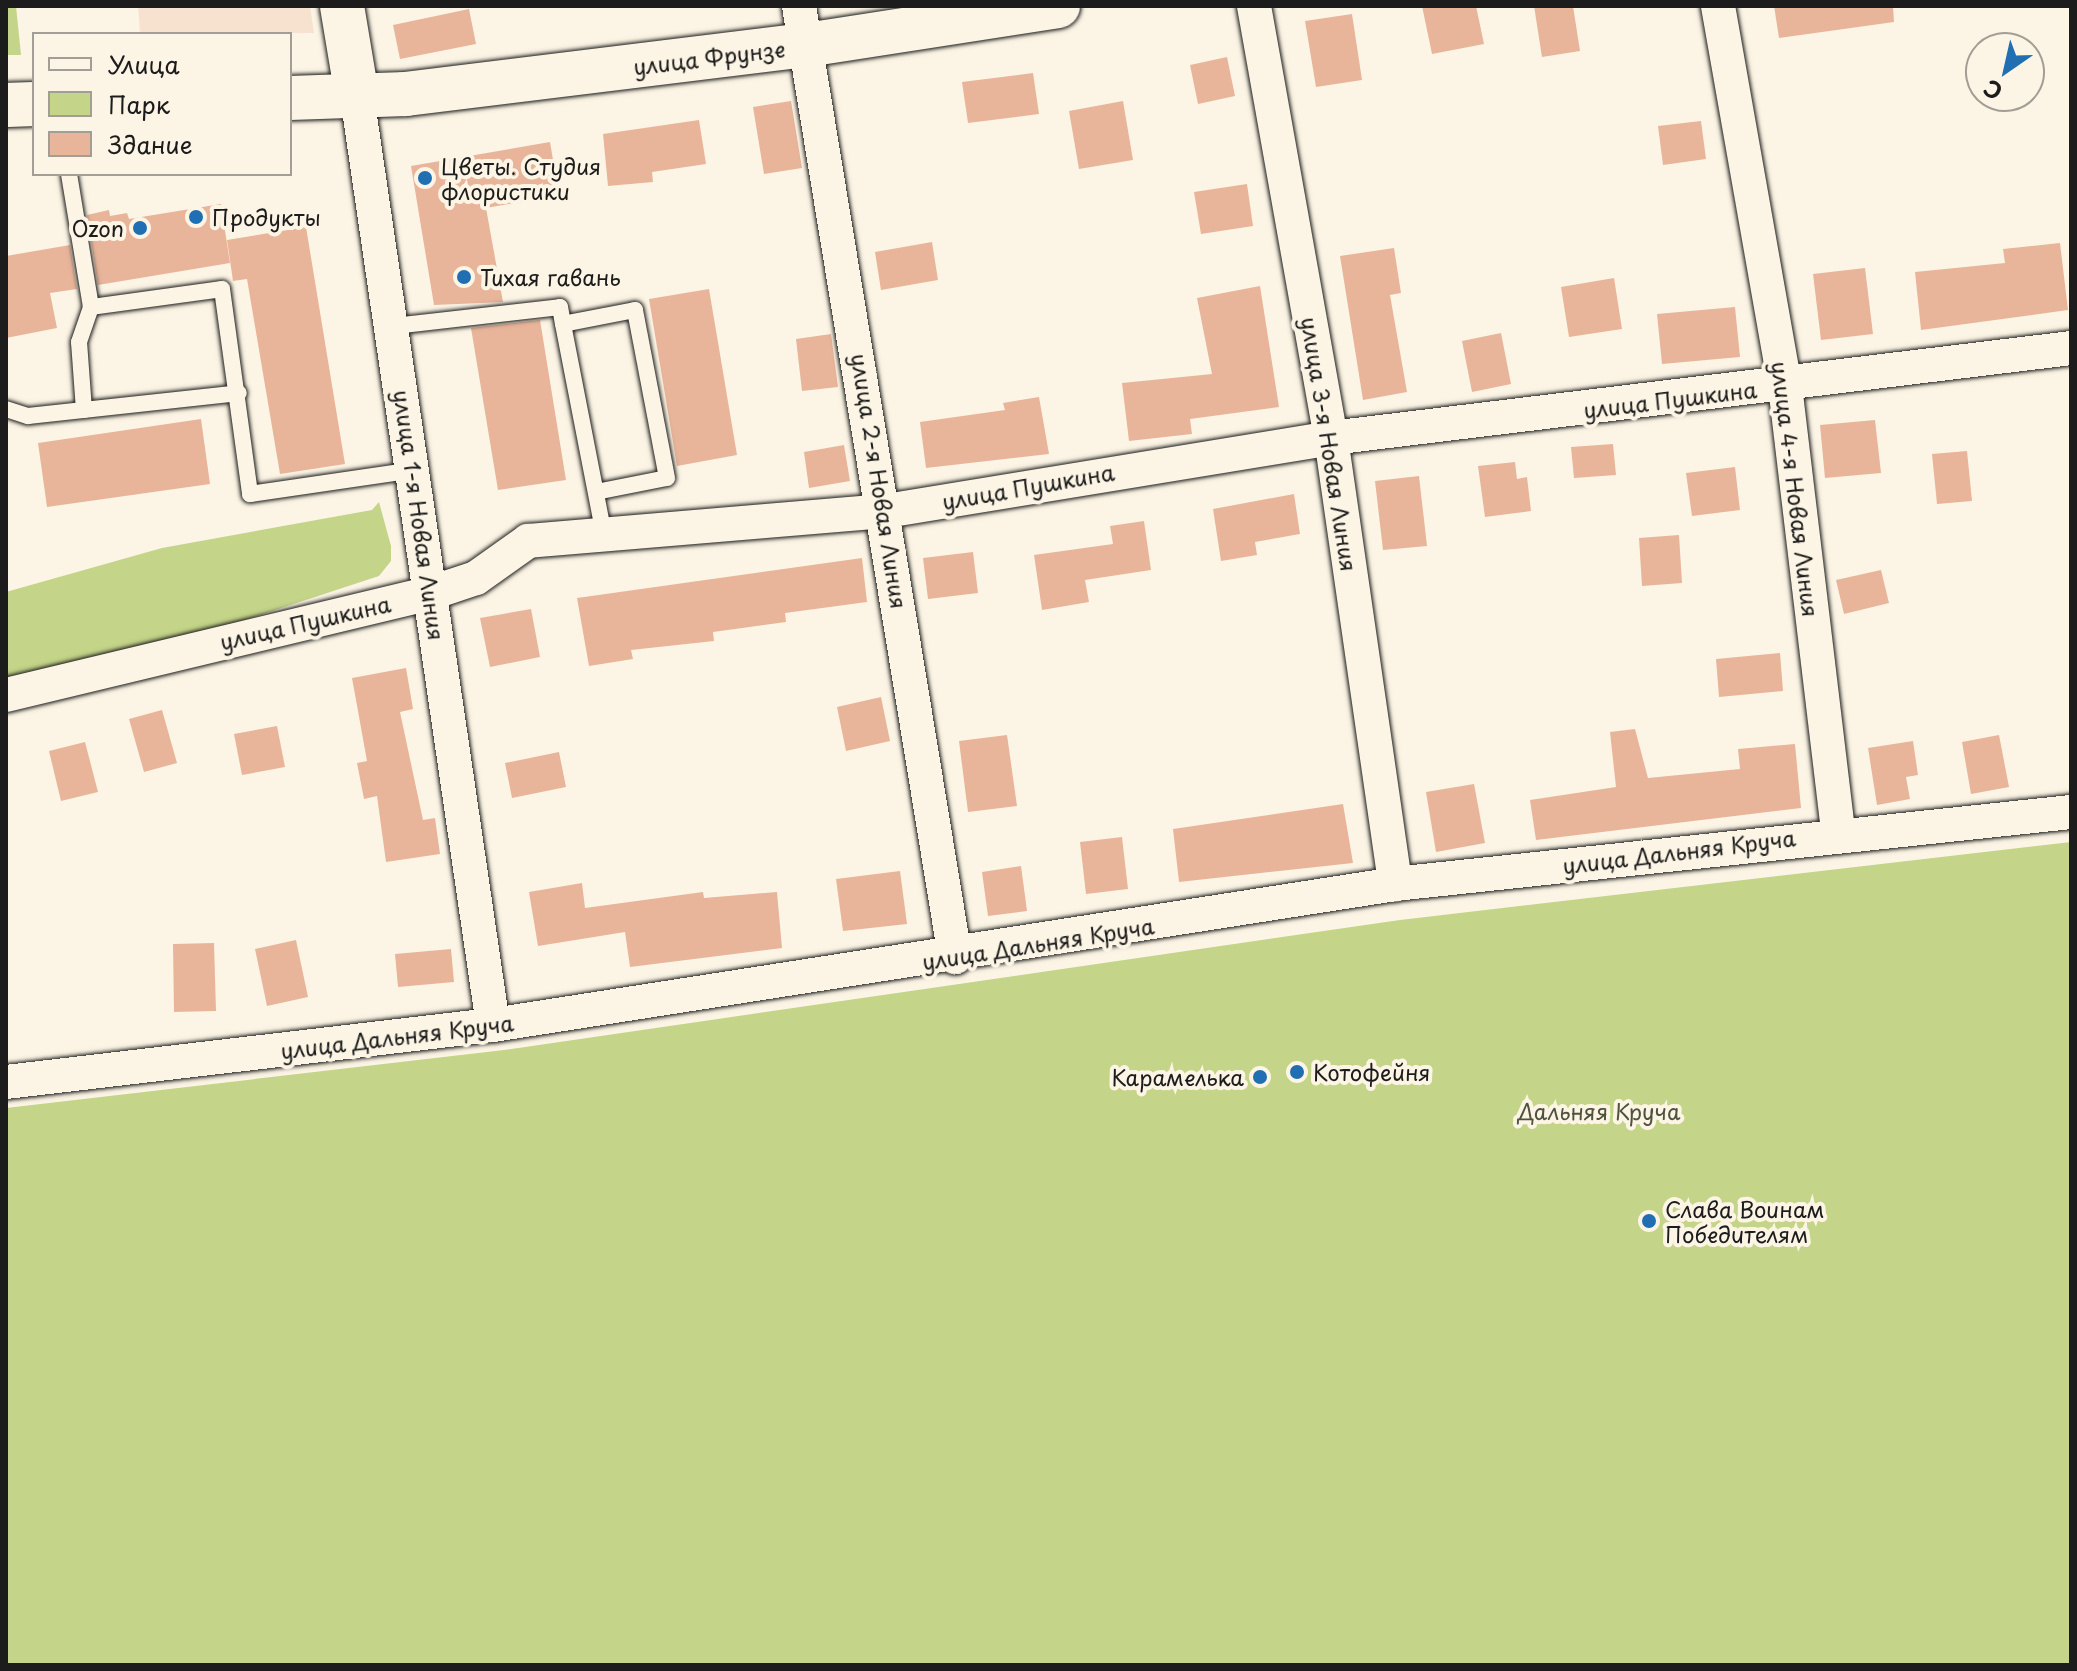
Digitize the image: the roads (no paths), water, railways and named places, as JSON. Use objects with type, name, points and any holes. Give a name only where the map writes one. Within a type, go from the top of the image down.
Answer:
[{"type":"main road","name":"улица 1-я Новая Линия","points":[[342,6],[357,96]]},
{"type":"main road","name":"улица Фрунзе","points":[[292,98],[357,96],[803,26],[1058,6]]},
{"type":"main road","points":[[6,105],[32,104]]},
{"type":"street","name":"улица 3-я Новая Линия","points":[[1254,6],[1331,438],[1395,884]]},
{"type":"street","name":"улица 4-я Новая Линия","points":[[1718,6],[1785,386],[1838,832]]},
{"type":"street","name":"улица 2-я Новая Линия","points":[[803,26],[886,511],[955,957]]},
{"type":"street","name":"улица 1-я Новая Линия","points":[[357,96],[394,326],[493,1025]]},
{"type":"street","name":"улица Пушкина","points":[[6,695],[431,593],[476,578],[528,541],[886,511],[1331,438],[1785,386],[2071,348]]},
{"type":"street","name":"улица Дальняя Круча","points":[[6,1082],[493,1025],[955,957],[1395,884],[1838,832],[2071,812]]},
{"type":"lane","points":[[69,176],[91,307],[79,342],[84,410]]},
{"type":"lane","points":[[91,307],[222,289],[239,393],[250,494],[414,470]]},
{"type":"lane","points":[[394,326],[560,307],[604,535]]},
{"type":"lane","points":[[563,324],[635,310],[667,478],[596,492]]},
{"type":"lane","points":[[6,409],[28,416],[239,393]]},
{"type":"place","name":"Цветы. Студия флористики","points":[[425,178]]},
{"type":"place","name":"Продукты","points":[[196,217]]},
{"type":"place","name":"Ozon","points":[[140,228]]},
{"type":"place","name":"Тихая гавань","points":[[464,277]]},
{"type":"place","name":"Котофейня","points":[[1297,1072]]},
{"type":"place","name":"Карамелька","points":[[1260,1077]]},
{"type":"place","name":"Слава Воинам Победителям","points":[[1649,1221]]},
{"type":"park label","name":"Дальняя Круча","points":[[1599,1111]]}]
